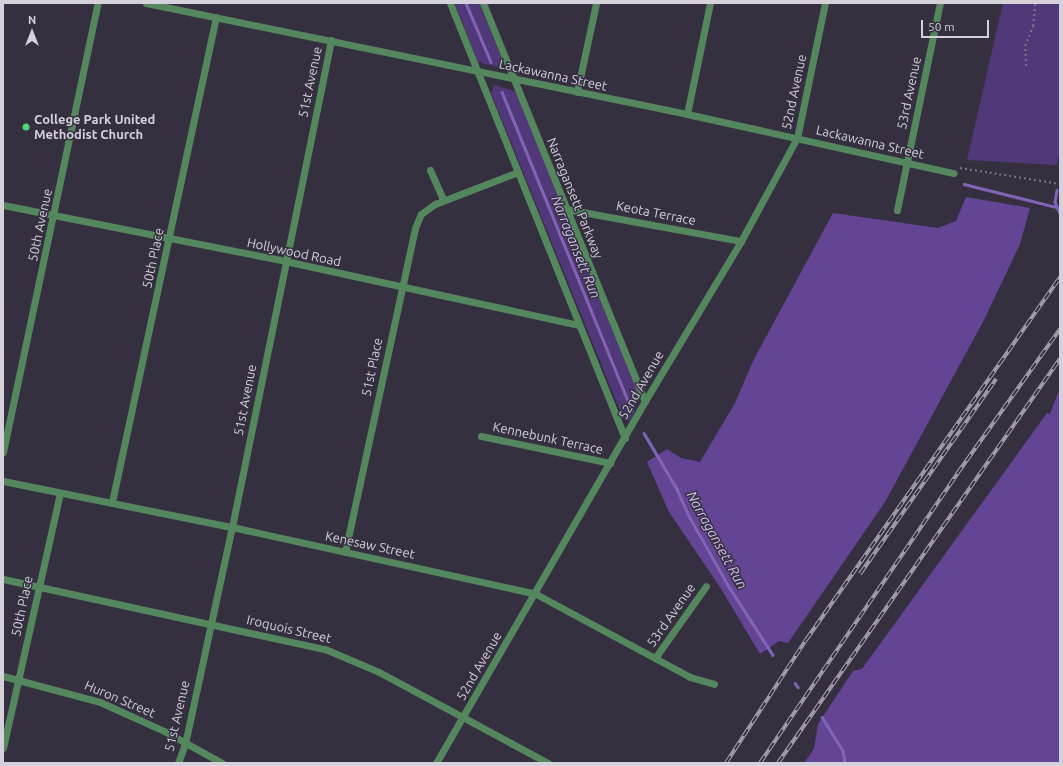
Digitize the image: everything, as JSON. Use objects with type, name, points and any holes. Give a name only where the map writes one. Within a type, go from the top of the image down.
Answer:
[{"type":"street","name":"50th Avenue","points":[[3,452],[98,3]]},
{"type":"street","name":"Lackawanna Street","points":[[146,3],[331,40],[514,80],[687,114],[907,164],[954,173]]},
{"type":"street","points":[[450,3],[625,438]]},
{"type":"street","name":"Narragansett Parkway","points":[[483,3],[645,402]]},
{"type":"street","points":[[577,92],[596,3]]},
{"type":"street","points":[[687,114],[710,3]]},
{"type":"street","name":"52nd Avenue","points":[[436,763],[536,594],[645,402],[741,241],[797,138],[825,3]]},
{"type":"street","name":"53rd Avenue","points":[[897,210],[940,3]]},
{"type":"street","name":"50th Place","points":[[112,502],[170,238],[216,17]]},
{"type":"street","name":"51st Avenue","points":[[178,763],[185,744],[209,624],[232,527],[331,40]]},
{"type":"street","points":[[430,170],[443,199]]},
{"type":"street","name":"51st Place","points":[[345,552],[400,288],[413,235],[421,214],[443,199],[518,172]]},
{"type":"street","name":"Hollywood Road","points":[[3,205],[285,261],[400,288],[579,325]]},
{"type":"street","name":"Keota Terrace","points":[[566,209],[741,241]]},
{"type":"street","name":"Kennebunk Terrace","points":[[481,436],[610,463]]},
{"type":"street","name":"Kenesaw Street","points":[[3,481],[232,527],[536,594],[690,677],[714,684]]},
{"type":"street","name":"50th Place","points":[[3,748],[60,493]]},
{"type":"street","name":"Iroquois Street","points":[[3,579],[339,654],[379,672],[548,763]]},
{"type":"street","name":"53rd Avenue","points":[[655,658],[706,586]]},
{"type":"street","name":"Huron Street","points":[[3,676],[100,702],[164,731],[185,744],[222,763]]},
{"type":"path","points":[[1026,66],[1025,46],[1033,26],[1035,3]]},
{"type":"path","points":[[954,173],[962,167],[1060,184]]},
{"type":"shaded area","points":[[455,3],[479,3],[502,59],[501,65],[497,67],[478,62]]},
{"type":"shaded area","points":[[1003,3],[1060,3],[1060,149],[1057,165],[967,160]]},
{"type":"shaded area","points":[[495,85],[516,92],[640,398],[630,421],[624,420],[491,93]]},
{"type":"shaded area","points":[[966,197],[1030,208],[1020,244],[984,320],[885,502],[788,643],[779,641],[760,654],[720,587],[669,512],[647,462],[667,449],[681,458],[700,462],[735,403],[754,359],[833,213],[938,228],[956,221]]},
{"type":"shaded area","points":[[1060,388],[1060,763],[804,763],[814,749],[818,724],[853,671],[862,669],[1047,413],[1050,414]]},
{"type":"waterway","name":"Narragansett Run","points":[[466,3],[491,62]]},
{"type":"waterway","name":"Narragansett Run","points":[[502,92],[632,410]]},
{"type":"waterway","points":[[964,184],[1056,207]]},
{"type":"waterway","points":[[1057,190],[1055,202],[1060,213]]},
{"type":"waterway","name":"Narragansett Run","points":[[644,433],[677,489],[689,516],[728,585],[773,655]]},
{"type":"waterway","name":"Narragansett Run","points":[[795,683],[798,687]]},
{"type":"waterway","name":"Narragansett Run","points":[[822,717],[843,751],[845,763]]},
{"type":"railway","points":[[726,763],[806,640],[1060,277]]},
{"type":"railway","points":[[760,763],[957,474],[1060,329]]},
{"type":"railway","points":[[778,763],[1060,359]]},
{"type":"railway","points":[[860,574],[996,379]]},
{"type":"place","name":"College Park United Methodist Church","points":[[26,127]]}]
